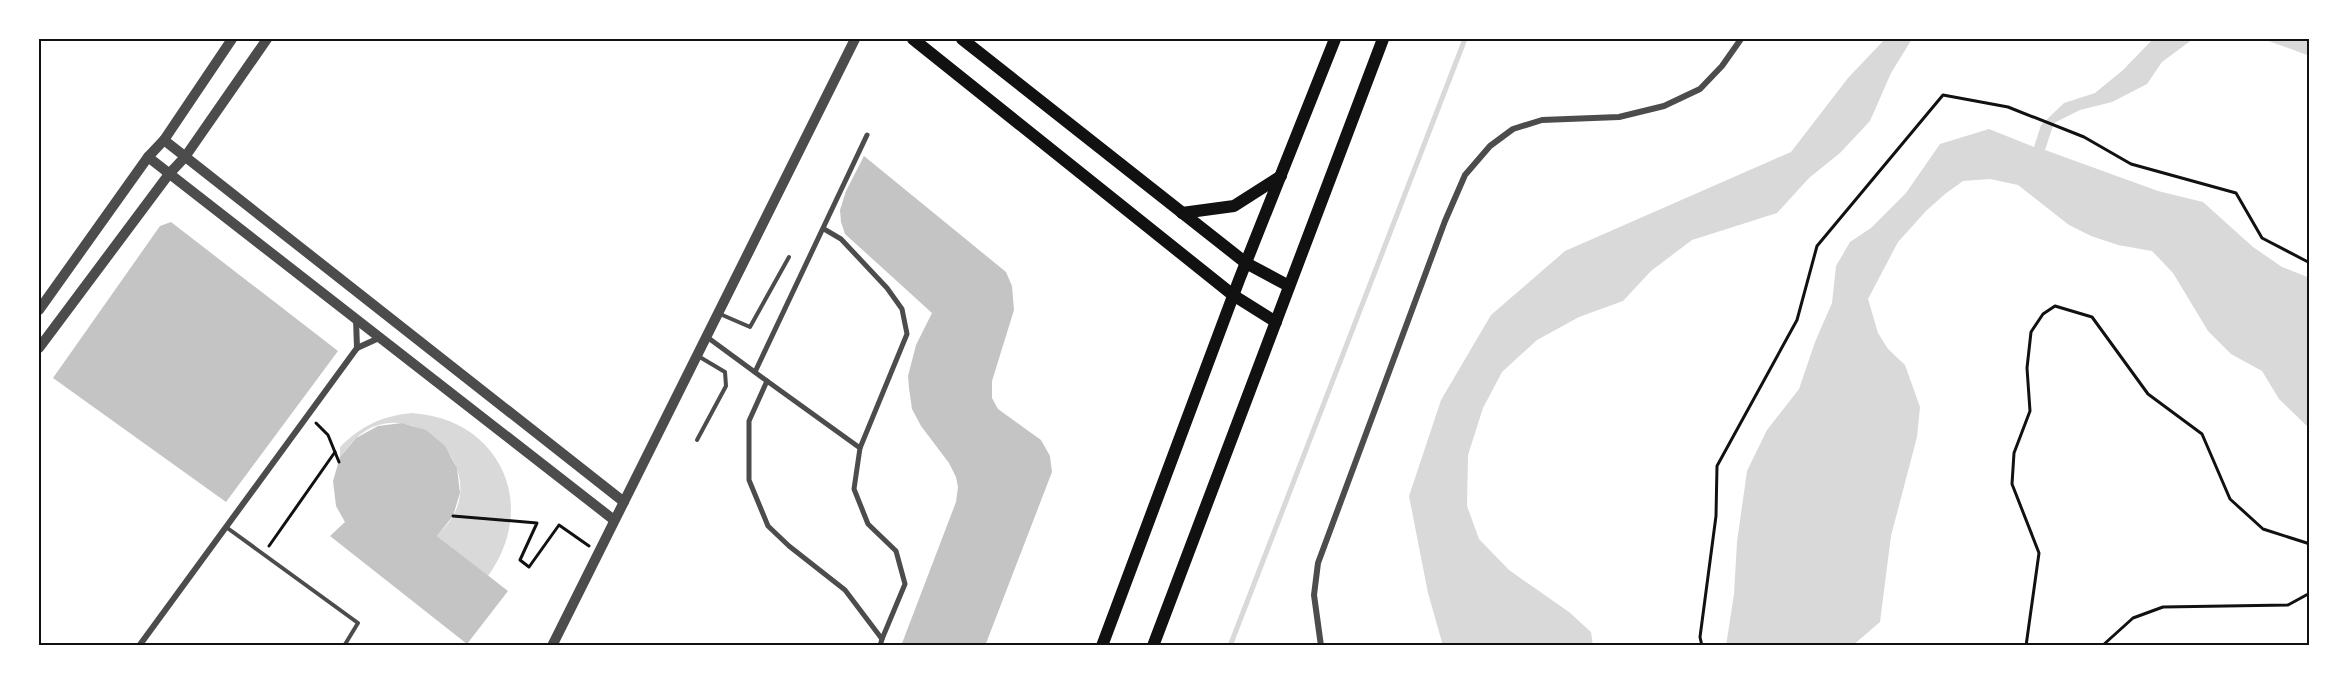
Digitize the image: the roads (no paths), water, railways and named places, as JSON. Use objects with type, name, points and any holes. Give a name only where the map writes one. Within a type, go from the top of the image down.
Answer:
[{"type":"main road","points":[[913,39],[1233,295],[1276,322]]},
{"type":"main road","points":[[962,39],[1246,263],[1289,286]]},
{"type":"main road","points":[[1102,646],[1233,295],[1335,39]]},
{"type":"main road","points":[[1153,646],[1383,39]]},
{"type":"main road","points":[[1182,213],[1234,206],[1281,176]]},
{"type":"street","points":[[39,310],[148,157],[164,140],[232,39]]},
{"type":"street","points":[[39,348],[169,174],[185,157],[267,39]]},
{"type":"street","points":[[552,646],[855,39]]},
{"type":"street","points":[[1321,646],[1314,595],[1318,563],[1441,232],[1465,174],[1490,146],[1513,129],[1542,120],[1619,117],[1664,106],[1700,89],[1722,66],[1741,39]]},
{"type":"street","points":[[755,372],[867,135]]},
{"type":"street","points":[[164,140],[624,502]]},
{"type":"street","points":[[148,157],[614,520]]},
{"type":"street","points":[[824,229],[841,239],[887,288],[902,309],[907,334],[860,448],[854,489],[868,524],[896,551],[905,584],[880,646]]},
{"type":"street","points":[[356,319],[357,348]]},
{"type":"street","points":[[706,337],[860,448]]},
{"type":"street","points":[[139,646],[357,348],[379,338]]},
{"type":"street","points":[[767,381],[749,421],[749,480],[768,526],[789,546],[845,590],[882,639]]},
{"type":"lane","points":[[718,313],[750,327],[789,257]]},
{"type":"lane","points":[[697,355],[725,372],[726,386],[697,440]]},
{"type":"lane","points":[[226,527],[358,623],[344,646]]},
{"type":"waterway","points":[[1230,646],[1465,39]]}]
